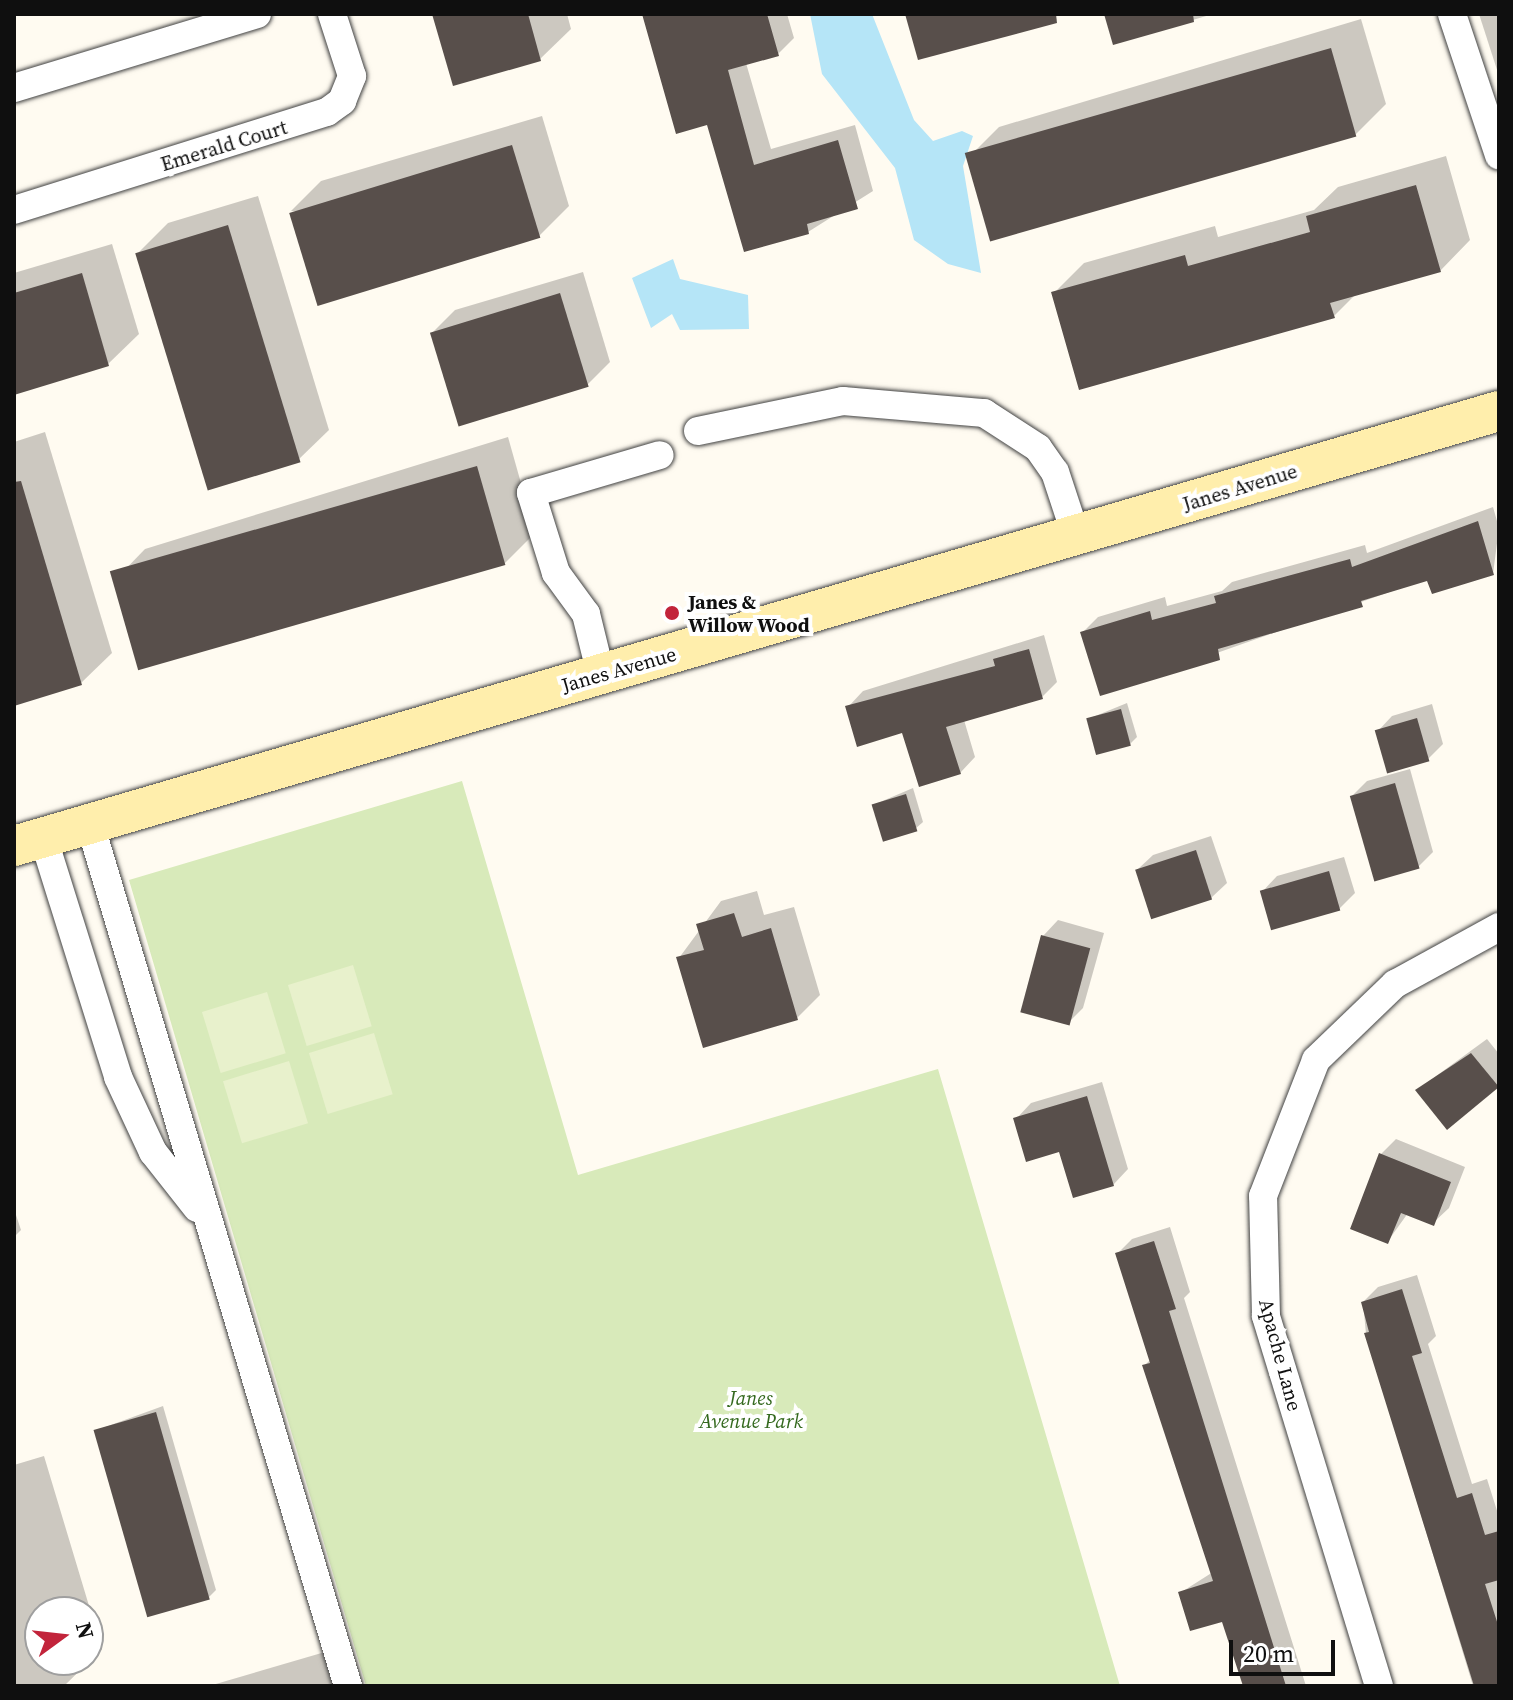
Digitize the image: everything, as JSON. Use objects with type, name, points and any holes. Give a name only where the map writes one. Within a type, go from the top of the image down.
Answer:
[{"type":"street","points":[[14,88],[257,14]]},
{"type":"street","name":"Emerald Court","points":[[14,210],[327,112],[342,101],[352,76],[332,14]]},
{"type":"street","points":[[1452,14],[1499,155]]},
{"type":"street","points":[[698,431],[843,401],[984,413],[1038,448],[1055,472],[1076,536]]},
{"type":"street","name":"Janes Avenue","points":[[29,842],[1499,411]]},
{"type":"street","points":[[601,675],[586,614],[556,573],[531,493],[660,455]]},
{"type":"street","points":[[90,824],[348,1686]]},
{"type":"street","points":[[29,842],[118,1077],[153,1152],[208,1221]]},
{"type":"street","name":"Apache Lane","points":[[1379,1686],[1266,1316],[1263,1196],[1316,1060],[1395,984],[1499,927]]},
{"type":"green space","name":"Janes Avenue Park","points":[[462,781],[578,1175],[938,1069],[1120,1686],[366,1686],[129,880]]},
{"type":"green space","points":[[353,965],[372,1026],[307,1046],[288,985]]},
{"type":"green space","points":[[267,992],[286,1053],[221,1073],[202,1012]]},
{"type":"green space","points":[[374,1033],[393,1094],[328,1114],[309,1053]]},
{"type":"green space","points":[[289,1061],[308,1123],[242,1143],[223,1081]]},
{"type":"water","points":[[810,14],[872,14],[914,120],[933,141],[962,131],[973,136],[963,166],[981,273],[948,264],[914,240],[895,168],[822,74]]},
{"type":"water","points":[[673,259],[680,279],[748,295],[749,329],[680,330],[672,314],[651,328],[632,278]]},
{"type":"building","points":[[432,14],[528,14],[541,61],[453,86]]},
{"type":"building","points":[[642,14],[767,14],[779,56],[728,70],[754,165],[838,140],[858,209],[807,224],[809,234],[744,252],[707,125],[676,134]]},
{"type":"building","points":[[905,14],[1056,14],[1057,23],[918,60]]},
{"type":"building","points":[[1104,14],[1193,14],[1194,22],[1113,45]]},
{"type":"building","points":[[1331,48],[1356,136],[990,241],[965,153]]},
{"type":"building","points":[[512,145],[540,238],[318,306],[289,213]]},
{"type":"building","points":[[1416,185],[1441,272],[1330,303],[1335,318],[1079,390],[1051,292],[1185,255],[1188,266],[1310,232],[1306,216]]},
{"type":"building","points":[[228,225],[301,462],[208,491],[135,253]]},
{"type":"building","points":[[82,273],[109,366],[14,395],[14,293]]},
{"type":"building","points":[[560,293],[589,387],[459,426],[430,333]]},
{"type":"building","points":[[477,466],[505,565],[138,670],[110,571]]},
{"type":"building","points":[[21,481],[82,685],[14,706],[14,482]]},
{"type":"building","points":[[1478,521],[1494,575],[1432,594],[1427,581],[1361,601],[1363,607],[1218,649],[1220,660],[1100,696],[1080,632],[1150,611],[1152,620],[1216,603],[1214,596],[1350,559],[1352,567]]},
{"type":"building","points":[[1029,649],[1043,699],[946,727],[961,774],[919,787],[902,733],[857,747],[845,706],[995,666],[993,659]]},
{"type":"building","points":[[1121,709],[1131,746],[1096,755],[1086,718]]},
{"type":"building","points":[[1417,718],[1429,761],[1387,773],[1375,730]]},
{"type":"building","points":[[1395,783],[1420,869],[1374,882],[1350,796]]},
{"type":"building","points":[[906,794],[917,831],[883,842],[872,805]]},
{"type":"building","points":[[1196,850],[1212,899],[1151,919],[1135,870]]},
{"type":"building","points":[[1329,871],[1340,910],[1271,930],[1260,891]]},
{"type":"building","points":[[734,913],[742,937],[771,928],[798,1020],[703,1048],[676,957],[704,950],[696,924]]},
{"type":"building","points":[[1041,935],[1090,948],[1070,1025],[1020,1012]]},
{"type":"building","points":[[1471,1053],[1499,1087],[1447,1130],[1415,1090]]},
{"type":"building","points":[[1087,1096],[1114,1186],[1073,1198],[1059,1152],[1026,1162],[1013,1118]]},
{"type":"building","points":[[1379,1153],[1451,1182],[1434,1226],[1401,1213],[1388,1244],[1350,1229]]},
{"type":"building","points":[[1154,1241],[1176,1309],[1169,1311],[1286,1686],[1243,1686],[1222,1622],[1190,1631],[1178,1592],[1213,1581],[1142,1365],[1150,1363],[1115,1253]]},
{"type":"building","points":[[1402,1289],[1422,1353],[1412,1356],[1457,1498],[1472,1493],[1485,1535],[1499,1531],[1499,1580],[1485,1584],[1499,1628],[1499,1686],[1474,1686],[1364,1333],[1369,1332],[1361,1302]]},
{"type":"building","points":[[156,1412],[210,1599],[147,1617],[94,1430]]},
{"type":"place","name":"Janes & Willow Wood","points":[[672,613]]}]
